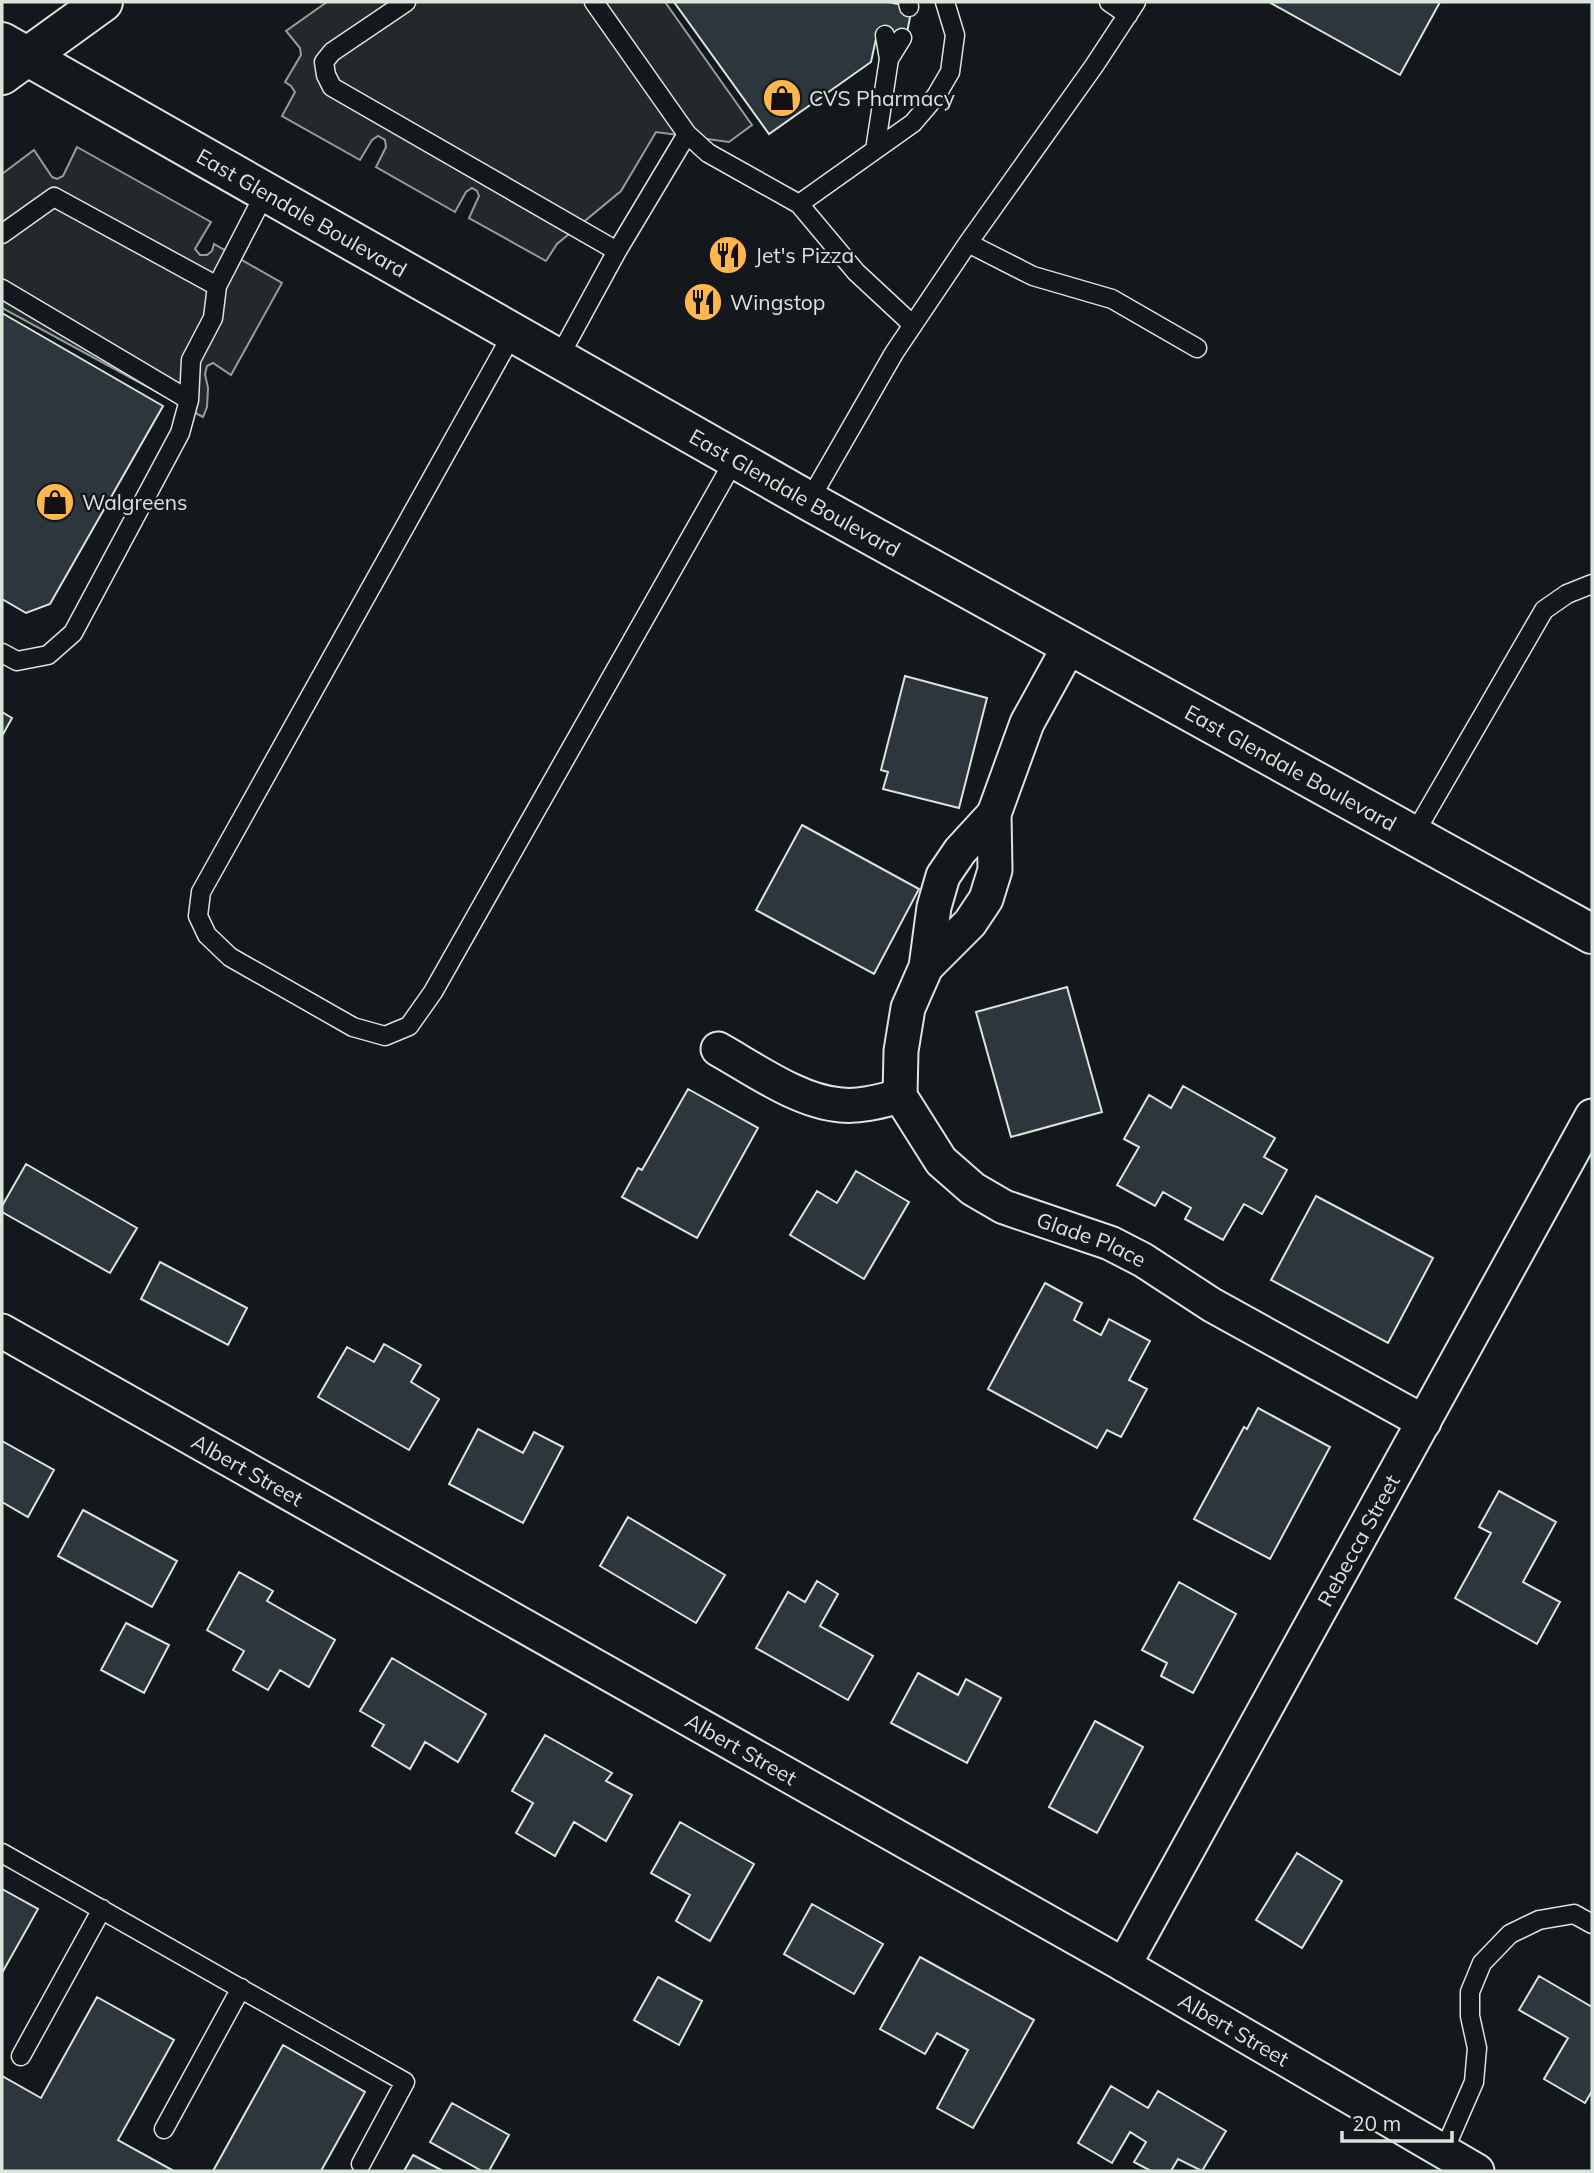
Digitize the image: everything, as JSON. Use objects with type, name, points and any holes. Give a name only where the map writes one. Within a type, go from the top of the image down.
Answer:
[{"type":"street","points":[[10,58],[103,2]]},
{"type":"street","name":"East Glendale Boulevard","points":[[10,58],[265,193],[809,501],[1592,934]]},
{"type":"street","points":[[926,967],[970,923],[986,899],[995,870],[994,814],[1027,723],[1070,645]]},
{"type":"street","points":[[718,1049],[782,1086],[810,1097],[841,1105],[872,1103],[900,1096],[901,1051],[908,1007],[926,967],[934,907],[943,876],[960,851],[994,814]]},
{"type":"street","name":"Glade Place","points":[[900,1096],[941,1161],[973,1189],[1004,1207],[1110,1243],[1143,1260],[1212,1305],[1424,1422]]},
{"type":"street","name":"Rebecca Street","points":[[1124,1965],[1592,1116]]},
{"type":"street","name":"Albert Street","points":[[2,1331],[1124,1965],[1476,2171]]},
{"type":"lane","points":[[406,2],[332,52],[324,62],[332,87],[617,251]]},
{"type":"lane","points":[[594,2],[687,134],[708,153],[799,204],[856,272],[913,325]]},
{"type":"lane","points":[[799,204],[913,122],[936,96],[950,72],[955,35],[945,2]]},
{"type":"lane","points":[[809,501],[894,353],[1132,8],[1109,2]]},
{"type":"lane","points":[[875,150],[894,36]]},
{"type":"lane","points":[[558,359],[617,251],[687,134]]},
{"type":"lane","points":[[2,653],[17,661],[48,655],[73,633],[180,433],[189,400],[191,360],[213,318],[216,286],[265,193]]},
{"type":"lane","points":[[2,234],[54,197],[216,286]]},
{"type":"lane","points":[[968,243],[1032,276],[1112,299],[1197,348]]},
{"type":"lane","points":[[2,289],[189,400]]},
{"type":"lane","points":[[513,333],[201,892],[198,916],[207,935],[230,957],[353,1027],[385,1036],[409,1026],[433,992],[735,459]]},
{"type":"lane","points":[[1413,836],[1544,610],[1567,594],[1592,584]]},
{"type":"lane","points":[[2,1853],[405,2082],[361,2164]]},
{"type":"lane","points":[[21,2056],[102,1909]]},
{"type":"lane","points":[[1443,2153],[1474,2082],[1477,2049],[1469,2016],[1470,1992],[1482,1963],[1510,1934],[1539,1920],[1574,1914],[1592,1924]]},
{"type":"lane","points":[[164,2129],[241,1989]]},
{"type":"shaded area","points":[[327,2],[665,2],[752,125],[729,142],[656,132],[621,191],[557,244],[546,261],[469,218],[479,196],[472,188],[466,192],[455,212],[376,167],[386,147],[385,140],[378,136],[372,140],[360,160],[282,116],[295,92],[285,82],[301,55],[300,48],[286,31]]},
{"type":"shaded area","points":[[77,147],[211,222],[195,249],[200,255],[207,255],[214,244],[282,283],[231,375],[213,363],[207,366],[207,407],[203,417],[2,308],[2,174],[34,150],[52,177],[57,179],[63,176]]},
{"type":"building","name":"CVS Pharmacy","points":[[674,2],[888,2],[912,7],[906,38],[877,34],[871,62],[769,134]]},
{"type":"building","points":[[1269,2],[1440,2],[1400,75]]},
{"type":"building","name":"Walgreens","points":[[2,313],[163,406],[50,604],[26,613],[2,599]]},
{"type":"building","points":[[905,676],[987,698],[959,808],[883,789],[888,772],[881,770]]},
{"type":"building","points":[[2,712],[12,718],[2,736]]},
{"type":"building","points":[[802,825],[919,889],[874,974],[756,910]]},
{"type":"building","points":[[1067,987],[1102,1112],[1011,1137],[976,1012]]},
{"type":"building","points":[[1183,1086],[1275,1138],[1264,1157],[1287,1170],[1262,1214],[1244,1204],[1223,1240],[1185,1219],[1191,1208],[1163,1192],[1155,1206],[1117,1185],[1139,1147],[1124,1139],[1149,1095],[1171,1108]]},
{"type":"building","points":[[688,1089],[758,1128],[697,1238],[622,1197],[638,1168],[642,1170]]},
{"type":"building","points":[[26,1164],[137,1228],[110,1273],[2,1212],[2,1206]]},
{"type":"building","points":[[856,1171],[909,1202],[864,1279],[790,1235],[817,1191],[837,1203]]},
{"type":"building","points":[[1316,1196],[1433,1258],[1388,1343],[1271,1280]]},
{"type":"building","points":[[160,1262],[247,1308],[228,1345],[141,1299]]},
{"type":"building","points":[[1045,1283],[1082,1303],[1074,1320],[1101,1335],[1109,1319],[1150,1341],[1129,1380],[1147,1389],[1121,1437],[1107,1430],[1097,1448],[988,1389]]},
{"type":"building","points":[[384,1344],[421,1365],[411,1382],[439,1399],[409,1450],[318,1397],[347,1347],[374,1362]]},
{"type":"building","points":[[1258,1408],[1330,1447],[1270,1559],[1194,1519],[1244,1427],[1247,1429]]},
{"type":"building","points":[[478,1429],[523,1453],[534,1432],[563,1447],[523,1523],[449,1484]]},
{"type":"building","points":[[2,1441],[54,1470],[28,1517],[2,1502]]},
{"type":"building","points":[[1499,1491],[1556,1522],[1523,1582],[1560,1602],[1537,1644],[1455,1598],[1491,1533],[1479,1527]]},
{"type":"building","points":[[83,1510],[177,1561],[152,1607],[58,1556]]},
{"type":"building","points":[[628,1517],[725,1575],[696,1623],[600,1566]]},
{"type":"building","points":[[239,1572],[273,1591],[267,1601],[335,1640],[309,1687],[280,1670],[268,1690],[233,1670],[244,1651],[207,1630]]},
{"type":"building","points":[[817,1581],[838,1594],[820,1626],[873,1656],[848,1700],[756,1648],[788,1592],[805,1602]]},
{"type":"building","points":[[1179,1582],[1236,1614],[1193,1693],[1161,1676],[1167,1663],[1142,1650]]},
{"type":"building","points":[[126,1623],[169,1645],[144,1693],[101,1670]]},
{"type":"building","points":[[392,1658],[486,1714],[458,1762],[425,1742],[410,1769],[372,1746],[384,1725],[360,1711]]},
{"type":"building","points":[[918,1673],[958,1695],[966,1679],[1001,1698],[967,1763],[891,1723]]},
{"type":"building","points":[[1095,1721],[1143,1747],[1097,1833],[1049,1807]]},
{"type":"building","points":[[545,1735],[612,1773],[606,1781],[632,1795],[606,1841],[574,1822],[555,1856],[516,1833],[533,1803],[512,1791]]},
{"type":"building","points":[[680,1822],[754,1864],[710,1941],[676,1921],[690,1895],[651,1873]]},
{"type":"building","points":[[1297,1853],[1342,1881],[1302,1948],[1256,1920]]},
{"type":"building","points":[[2,1889],[38,1909],[2,1973]]},
{"type":"building","points":[[812,1904],[883,1944],[854,1994],[784,1954]]},
{"type":"building","points":[[920,1957],[1034,2020],[973,2128],[937,2108],[968,2050],[937,2033],[925,2054],[880,2029]]},
{"type":"building","points":[[1539,1976],[1592,2007],[1592,2091],[1585,2103],[1544,2079],[1568,2038],[1519,2010]]},
{"type":"building","points":[[658,1977],[702,2001],[679,2045],[634,2020]]},
{"type":"building","points":[[97,1997],[174,2040],[118,2140],[174,2171],[2,2171],[2,2076],[41,2098]]},
{"type":"building","points":[[283,2045],[365,2092],[321,2171],[213,2171]]},
{"type":"building","points":[[1111,2086],[1148,2108],[1158,2091],[1226,2131],[1202,2171],[1178,2159],[1171,2171],[1151,2171],[1134,2162],[1146,2142],[1130,2132],[1112,2163],[1078,2143]]},
{"type":"building","points":[[452,2103],[509,2135],[489,2171],[482,2171],[430,2142]]},
{"type":"building","points":[[413,2155],[443,2171],[404,2171]]},
{"type":"place","name":"CVS Pharmacy","points":[[782,98]]},
{"type":"place","name":"Jet's Pizza","points":[[728,255]]},
{"type":"place","name":"Wingstop","points":[[703,302]]},
{"type":"place","name":"Walgreens","points":[[55,502]]}]
